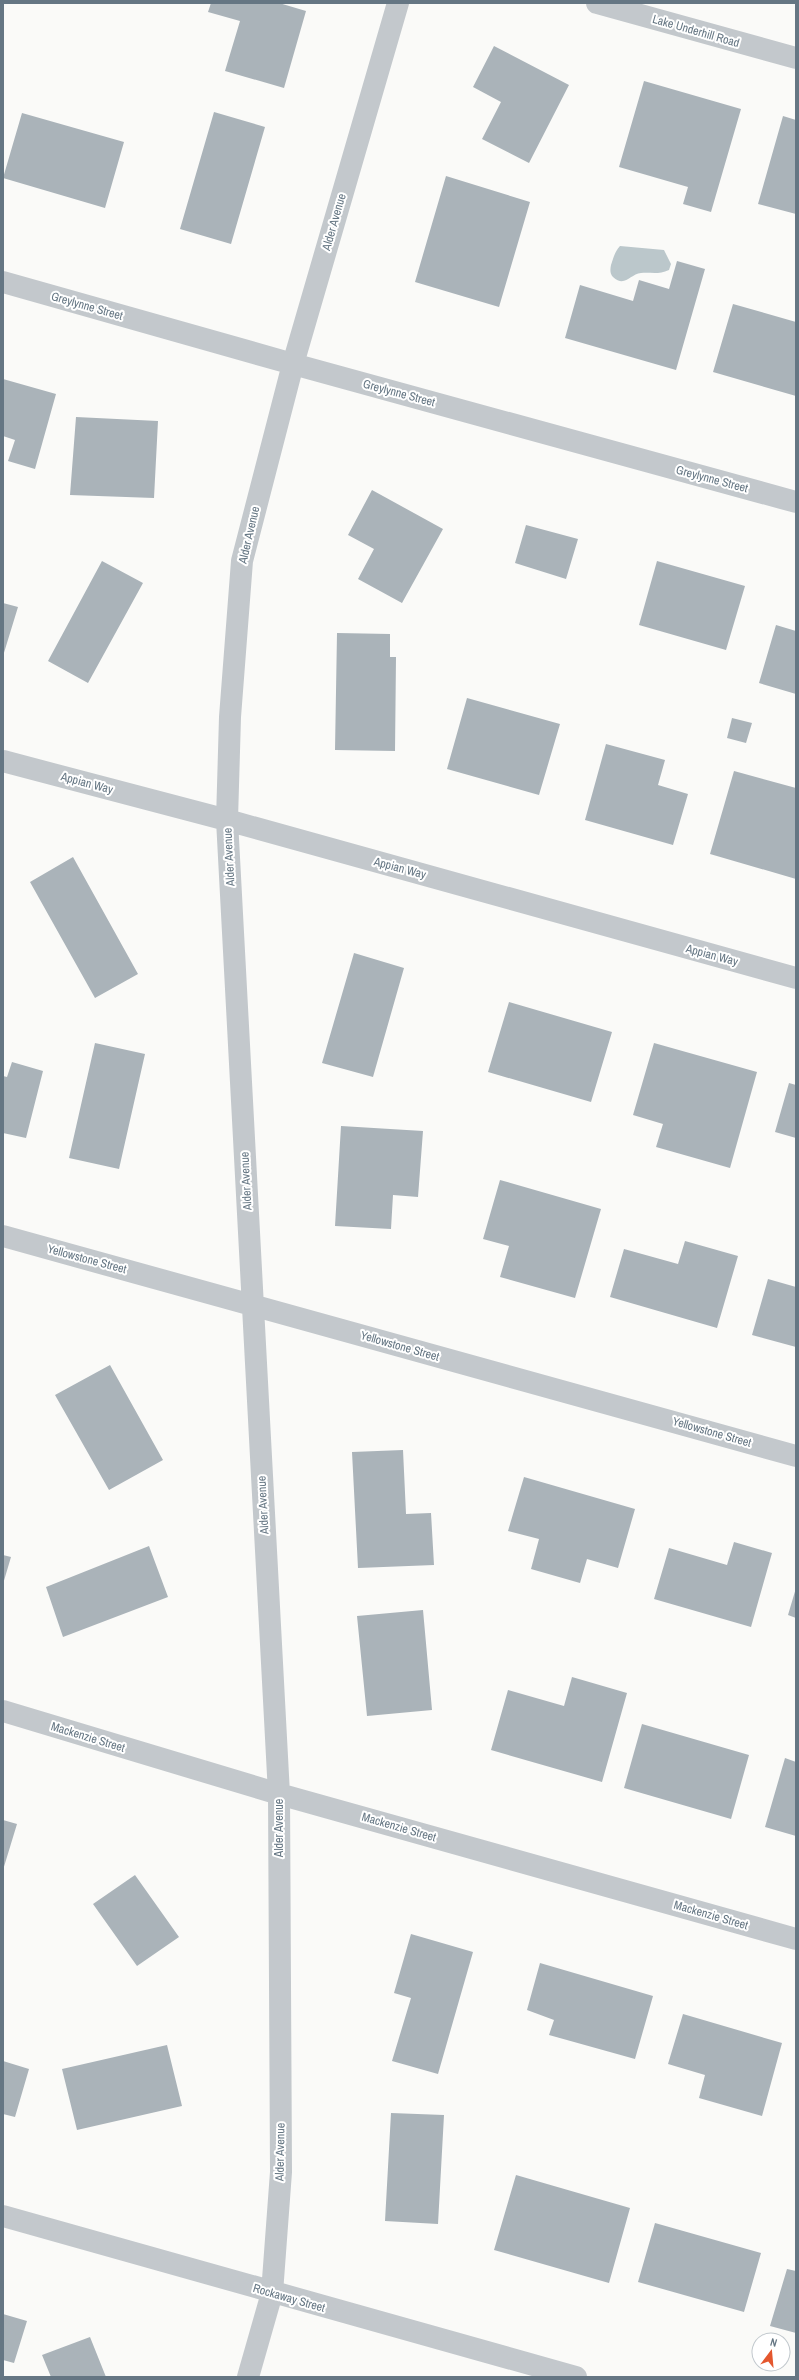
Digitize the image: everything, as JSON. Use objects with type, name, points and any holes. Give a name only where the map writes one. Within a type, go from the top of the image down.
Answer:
[{"type":"street","name":"Alder Avenue","points":[[248,2377],[272,2293],[280,2172],[279,1794],[227,820],[230,717],[242,561],[293,364],[398,3]]},
{"type":"street","name":"Lake Underhill Road","points":[[597,3],[796,58]]},
{"type":"street","name":"Greylynne Street","points":[[3,282],[293,364],[796,502]]},
{"type":"street","name":"Appian Way","points":[[3,761],[227,820],[796,978]]},
{"type":"street","name":"Yellowstone Street","points":[[3,1236],[796,1456]]},
{"type":"street","name":"Mackenzie Street","points":[[3,1712],[279,1794],[796,1939]]},
{"type":"street","name":"Rockaway Street","points":[[3,2216],[272,2293],[576,2377]]},
{"type":"shaded area","points":[[620,246],[664,250],[671,264],[669,270],[658,273],[641,273],[624,281],[617,280],[612,276],[610,269],[614,255]]},
{"type":"building","points":[[211,3],[279,3],[306,11],[284,88],[225,71],[240,21],[208,12]]},
{"type":"building","points":[[494,46],[569,85],[529,163],[482,139],[501,102],[473,87]]},
{"type":"building","points":[[644,81],[741,109],[711,212],[683,204],[688,187],[619,167]]},
{"type":"building","points":[[214,112],[265,127],[231,244],[180,229]]},
{"type":"building","points":[[22,113],[124,142],[105,208],[3,178]]},
{"type":"building","points":[[783,116],[796,120],[796,214],[758,204]]},
{"type":"building","points":[[446,176],[530,202],[499,307],[415,282]]},
{"type":"building","points":[[677,261],[705,269],[676,370],[565,338],[580,285],[633,301],[639,280],[669,289]]},
{"type":"building","points":[[733,304],[796,322],[796,396],[713,372]]},
{"type":"building","points":[[3,379],[56,394],[35,469],[8,461],[15,440],[3,436]]},
{"type":"building","points":[[76,417],[158,421],[154,498],[70,495]]},
{"type":"building","points":[[372,490],[443,529],[402,603],[358,579],[374,549],[348,535]]},
{"type":"building","points":[[526,525],[578,539],[566,579],[515,563]]},
{"type":"building","points":[[102,561],[143,583],[88,683],[48,661]]},
{"type":"building","points":[[657,561],[745,586],[726,650],[639,625]]},
{"type":"building","points":[[3,603],[18,607],[3,656]]},
{"type":"building","points":[[776,625],[796,631],[796,694],[759,683]]},
{"type":"building","points":[[337,633],[390,634],[390,657],[396,657],[395,751],[335,750]]},
{"type":"building","points":[[467,698],[560,724],[539,795],[447,769]]},
{"type":"building","points":[[732,718],[752,723],[746,743],[727,738]]},
{"type":"building","points":[[606,744],[665,760],[658,785],[688,794],[673,845],[585,820]]},
{"type":"building","points":[[734,771],[796,788],[796,879],[710,854]]},
{"type":"building","points":[[73,857],[138,974],[95,998],[30,882]]},
{"type":"building","points":[[354,953],[404,968],[373,1077],[322,1063]]},
{"type":"building","points":[[509,1002],[612,1032],[591,1102],[488,1072]]},
{"type":"building","points":[[95,1043],[145,1054],[119,1169],[69,1158]]},
{"type":"building","points":[[654,1043],[757,1072],[730,1168],[656,1147],[663,1124],[633,1115]]},
{"type":"building","points":[[12,1062],[43,1071],[26,1138],[3,1133],[3,1076],[7,1077]]},
{"type":"building","points":[[789,1083],[796,1085],[796,1138],[775,1132]]},
{"type":"building","points":[[341,1126],[423,1131],[418,1197],[393,1195],[391,1229],[335,1226]]},
{"type":"building","points":[[500,1180],[601,1209],[575,1298],[500,1277],[509,1246],[483,1239]]},
{"type":"building","points":[[685,1241],[738,1256],[717,1328],[610,1297],[624,1249],[678,1264]]},
{"type":"building","points":[[768,1279],[796,1287],[796,1347],[752,1335]]},
{"type":"building","points":[[110,1365],[163,1460],[109,1490],[55,1395]]},
{"type":"building","points":[[403,1450],[406,1514],[431,1513],[434,1565],[358,1568],[352,1452]]},
{"type":"building","points":[[524,1477],[635,1509],[618,1568],[587,1559],[580,1583],[531,1569],[539,1539],[508,1531]]},
{"type":"building","points":[[734,1542],[772,1553],[751,1627],[654,1599],[669,1548],[727,1565]]},
{"type":"building","points":[[149,1546],[168,1597],[63,1637],[46,1587]]},
{"type":"building","points":[[3,1555],[11,1557],[3,1584]]},
{"type":"building","points":[[796,1588],[796,1618],[788,1615]]},
{"type":"building","points":[[423,1610],[432,1710],[367,1716],[357,1616]]},
{"type":"building","points":[[572,1677],[627,1693],[602,1782],[491,1750],[508,1690],[564,1706]]},
{"type":"building","points":[[642,1724],[749,1755],[731,1819],[624,1788]]},
{"type":"building","points":[[785,1758],[796,1762],[796,1836],[765,1827]]},
{"type":"building","points":[[3,1820],[17,1824],[3,1870]]},
{"type":"building","points":[[135,1875],[179,1937],[137,1966],[93,1904]]},
{"type":"building","points":[[411,1934],[473,1952],[438,2074],[392,2061],[411,1998],[394,1993]]},
{"type":"building","points":[[540,1963],[653,1996],[635,2059],[549,2035],[554,2020],[527,2010]]},
{"type":"building","points":[[683,2014],[782,2043],[762,2116],[699,2098],[705,2075],[668,2064]]},
{"type":"building","points":[[167,2045],[182,2106],[77,2130],[62,2069]]},
{"type":"building","points":[[3,2061],[29,2069],[15,2117],[3,2114]]},
{"type":"building","points":[[391,2113],[444,2115],[438,2224],[385,2221]]},
{"type":"building","points":[[516,2175],[630,2208],[609,2283],[494,2250]]},
{"type":"building","points":[[655,2223],[761,2253],[744,2312],[638,2282]]},
{"type":"building","points":[[787,2269],[796,2271],[796,2333],[770,2326]]},
{"type":"building","points":[[3,2314],[27,2321],[14,2363],[3,2360]]},
{"type":"building","points":[[90,2337],[106,2377],[51,2377],[42,2355]]}]
